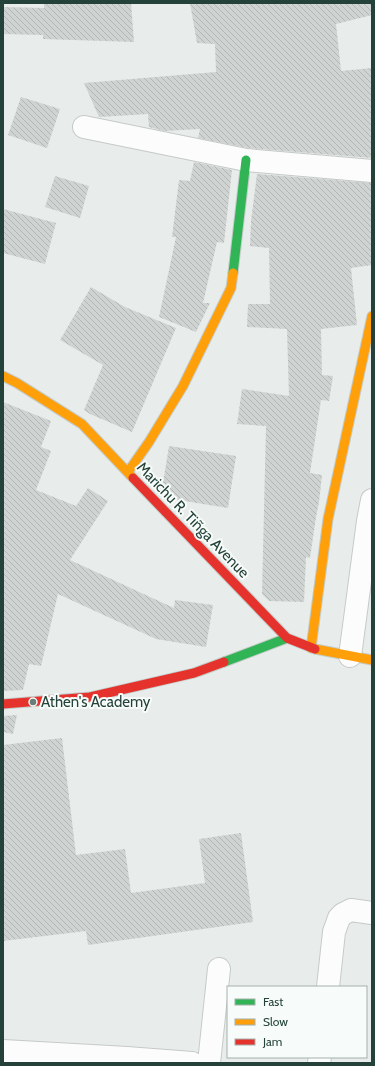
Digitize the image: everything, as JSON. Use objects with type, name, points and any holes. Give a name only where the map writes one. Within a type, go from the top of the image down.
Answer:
[{"type":"street","points":[[84,127],[246,160],[372,171]]},
{"type":"street","points":[[128,472],[149,442],[182,386],[231,288],[246,160]]},
{"type":"street","points":[[311,648],[328,519],[372,316]]},
{"type":"street","name":"Marichu R. Tiñga Avenue","points":[[3,376],[17,383],[82,424],[287,638],[311,648],[372,660]]},
{"type":"street","points":[[350,656],[372,502]]},
{"type":"street","points":[[3,704],[90,697],[194,673],[287,638]]},
{"type":"street","points":[[328,986],[334,932],[339,918],[343,914],[352,910],[372,913]]},
{"type":"street","points":[[209,1063],[219,969]]},
{"type":"street","points":[[3,1052],[192,1063]]},
{"type":"building","points":[[44,3],[131,3],[134,42],[43,39],[43,35],[3,34],[3,7],[44,8]]},
{"type":"building","points":[[190,3],[372,3],[372,15],[336,24],[341,71],[372,68],[372,158],[248,148],[198,138],[200,129],[164,131],[149,127],[148,114],[99,117],[84,83],[216,72],[215,44],[197,43]]},
{"type":"building","points":[[21,97],[60,109],[47,148],[8,135]]},
{"type":"building","points":[[194,162],[232,170],[224,243],[217,242],[203,303],[210,303],[196,332],[159,317],[176,237],[172,237],[179,180],[190,181]]},
{"type":"building","points":[[257,174],[372,183],[372,265],[351,268],[357,325],[321,329],[322,375],[333,376],[329,401],[321,400],[310,473],[322,475],[310,558],[306,557],[304,602],[269,601],[262,594],[266,426],[237,424],[242,389],[289,396],[287,329],[247,327],[248,304],[270,304],[269,248],[250,246],[251,221]]},
{"type":"building","points":[[55,176],[89,186],[80,218],[45,207]]},
{"type":"building","points":[[3,209],[56,223],[45,264],[3,253]]},
{"type":"building","points":[[91,287],[125,307],[176,328],[132,432],[84,410],[103,365],[60,340]]},
{"type":"building","points":[[3,402],[51,421],[41,447],[51,451],[36,490],[76,506],[88,488],[108,501],[70,560],[174,608],[175,600],[213,605],[206,647],[156,639],[58,594],[41,666],[29,664],[23,690],[3,691]]},
{"type":"building","points":[[169,446],[236,456],[228,508],[172,499],[162,489]]},
{"type":"building","points":[[17,715],[13,734],[3,732],[3,716]]},
{"type":"building","points":[[62,738],[76,855],[125,849],[131,893],[205,883],[199,839],[241,833],[253,922],[88,945],[86,931],[3,941],[3,745]]},
{"type":"traffic: fast","points":[[233,273],[246,160]]},
{"type":"traffic: fast","points":[[224,662],[287,638]]},
{"type":"traffic: slow","points":[[128,472],[149,442],[183,386],[231,288],[233,273]]},
{"type":"traffic: slow","points":[[311,648],[328,519],[372,316]]},
{"type":"traffic: slow","points":[[3,376],[17,383],[82,424],[133,478]]},
{"type":"traffic: slow","points":[[315,649],[372,660]]},
{"type":"traffic: jam","points":[[133,478],[287,638],[315,649]]},
{"type":"traffic: jam","points":[[3,704],[90,697],[194,673],[224,662]]},
{"type":"place","name":"Athen's Academy","points":[[33,702]]}]
